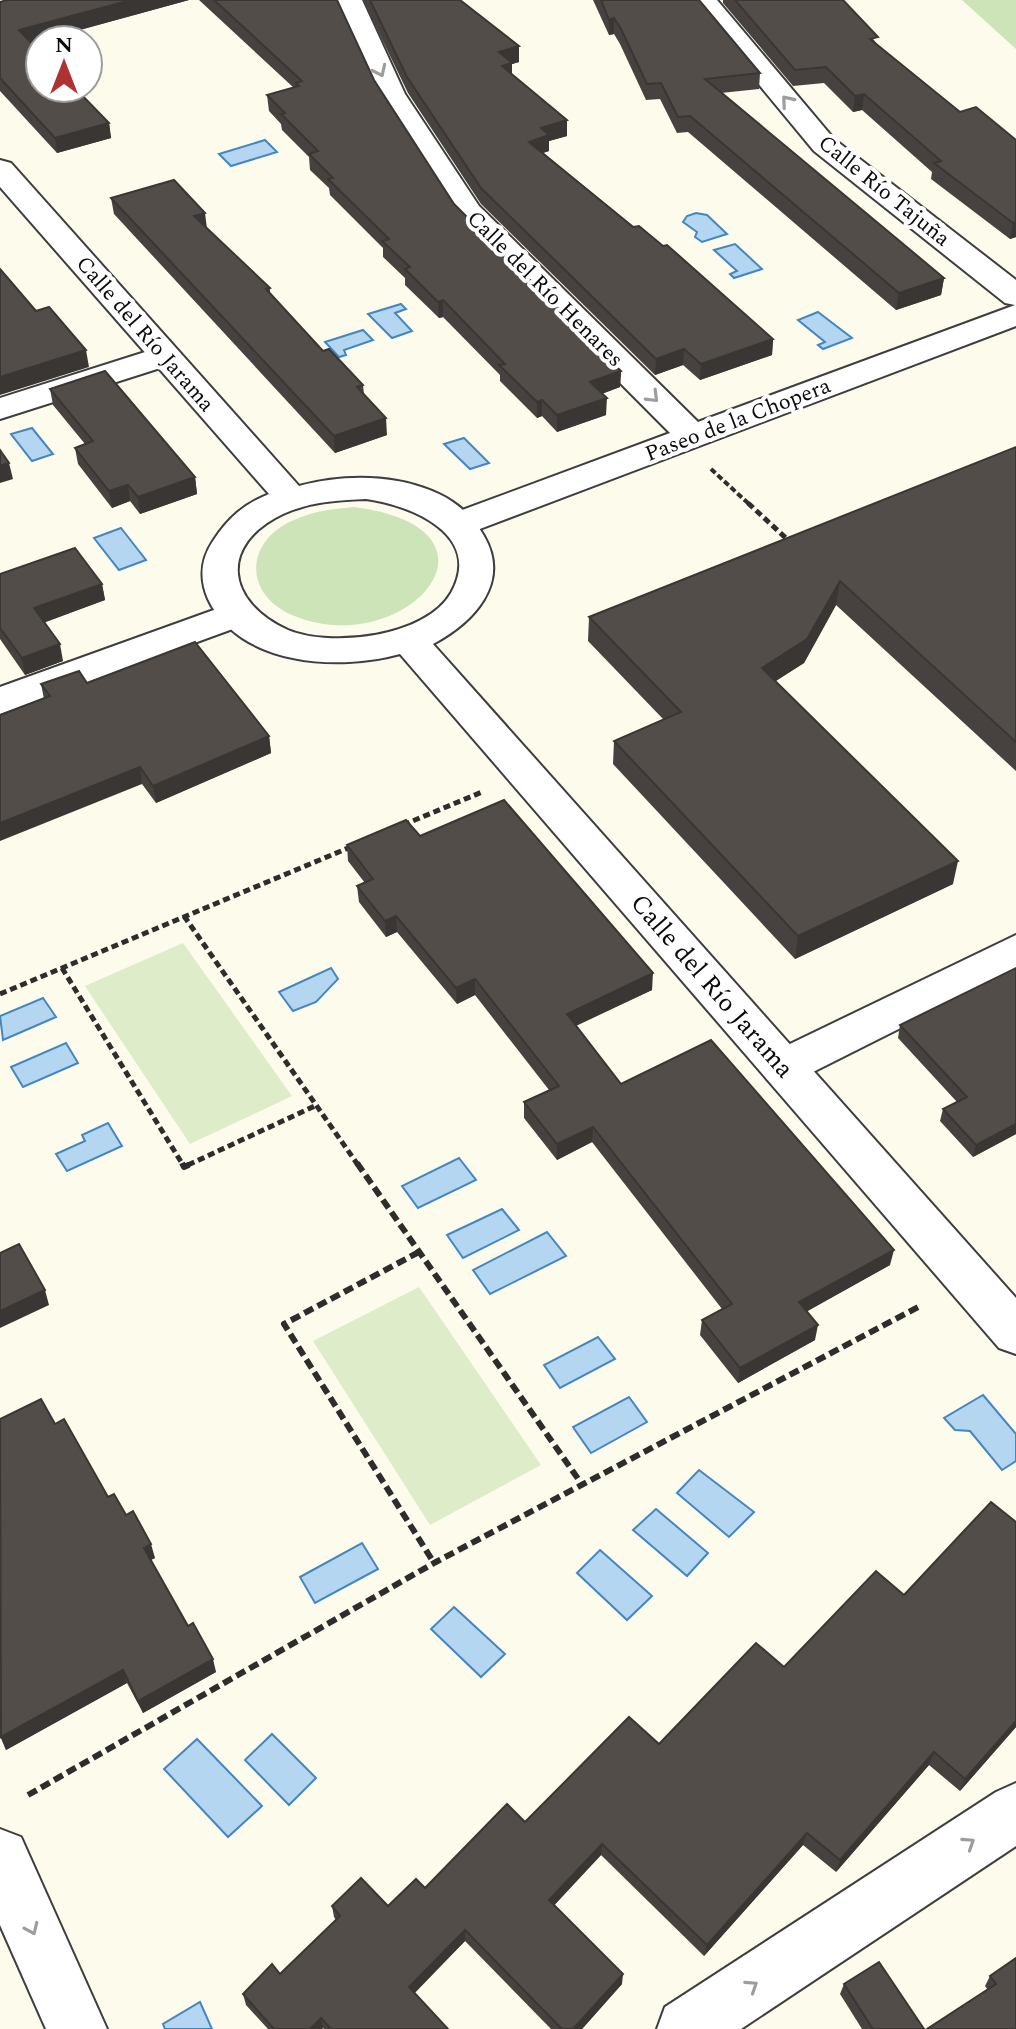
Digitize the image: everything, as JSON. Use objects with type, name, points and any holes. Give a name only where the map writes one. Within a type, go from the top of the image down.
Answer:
[{"type":"street","name":"Calle del Río Henares","points":[[348,0],[391,94],[467,212],[694,437]]},
{"type":"street","name":"Calle Río Tajuña","points":[[703,0],[824,145],[1016,296]]},
{"type":"street","name":"Calle del Río Jarama","points":[[5,182],[291,498]]},
{"type":"street","name":"Paseo de la Chopera","points":[[459,524],[1016,315]]},
{"type":"street","points":[[0,409],[164,356]]},
{"type":"street","points":[[366,488],[402,493],[435,506],[459,524],[475,547],[477,574],[466,600],[443,623],[409,640],[361,650],[312,649],[268,636],[236,614],[221,589],[220,561],[233,536],[257,514],[291,498],[327,489],[366,488]]},
{"type":"street","points":[[0,701],[236,614]]},
{"type":"street","name":"Calle del Río Jarama","points":[[409,640],[1016,1333]]},
{"type":"street","points":[[783,1067],[1016,951]]},
{"type":"street","points":[[687,2029],[1016,1812]]},
{"type":"street","points":[[0,1858],[77,2029]]},
{"type":"path","points":[[710,469],[798,549]]},
{"type":"path","points":[[397,827],[482,792]]},
{"type":"path","points":[[0,994],[354,845]]},
{"type":"path","points":[[184,916],[581,1483]]},
{"type":"path","points":[[62,968],[184,1167],[317,1105]]},
{"type":"path","points":[[419,1252],[284,1324],[434,1563]]},
{"type":"path","points":[[28,1795],[434,1563],[922,1305]]},
{"type":"green space","points":[[962,0],[1016,0],[1016,49]]},
{"type":"green space","points":[[354,507],[404,520],[431,540],[438,563],[428,587],[405,608],[373,621],[334,625],[292,615],[276,605],[264,594],[258,581],[256,567],[266,540],[278,529],[301,517]]},
{"type":"green space","points":[[183,943],[292,1096],[190,1144],[85,986]]},
{"type":"green space","points":[[419,1287],[541,1465],[430,1525],[313,1341]]},
{"type":"water","points":[[265,140],[277,152],[231,166],[219,154]]},
{"type":"water","points":[[696,213],[707,215],[727,234],[702,242],[695,237],[697,232],[683,222],[687,216]]},
{"type":"water","points":[[735,244],[762,269],[734,278],[730,274],[737,271],[714,250]]},
{"type":"water","points":[[401,304],[406,309],[395,313],[412,331],[392,338],[368,314]]},
{"type":"water","points":[[818,312],[852,338],[823,349],[818,345],[825,342],[798,320]]},
{"type":"water","points":[[363,330],[373,340],[344,350],[346,355],[339,357],[325,342]]},
{"type":"water","points":[[32,428],[53,454],[32,461],[11,434]]},
{"type":"water","points":[[464,438],[489,463],[470,469],[444,444]]},
{"type":"water","points":[[121,528],[146,560],[119,570],[94,538]]},
{"type":"water","points":[[331,968],[338,979],[316,1002],[293,1011],[279,992]]},
{"type":"water","points":[[43,998],[56,1017],[3,1040],[0,1016]]},
{"type":"water","points":[[66,1043],[78,1063],[23,1087],[11,1067]]},
{"type":"water","points":[[108,1123],[122,1146],[67,1171],[56,1154],[85,1141],[82,1135]]},
{"type":"water","points":[[459,1158],[476,1180],[418,1208],[402,1186]]},
{"type":"water","points":[[502,1209],[519,1230],[463,1258],[447,1235]]},
{"type":"water","points":[[547,1232],[566,1256],[490,1294],[473,1270]]},
{"type":"water","points":[[598,1337],[615,1359],[560,1388],[544,1365]]},
{"type":"water","points":[[983,1395],[1016,1434],[1016,1461],[1002,1470],[970,1431],[955,1430],[944,1418]]},
{"type":"water","points":[[629,1397],[647,1422],[591,1453],[573,1427]]},
{"type":"water","points":[[699,1470],[754,1512],[729,1537],[677,1493]]},
{"type":"water","points":[[656,1509],[708,1553],[687,1576],[633,1530]]},
{"type":"water","points":[[362,1543],[378,1569],[315,1603],[300,1577]]},
{"type":"water","points":[[600,1550],[652,1596],[627,1620],[577,1573]]},
{"type":"water","points":[[454,1607],[505,1654],[481,1677],[431,1629]]},
{"type":"water","points":[[272,1734],[316,1778],[289,1805],[245,1760]]},
{"type":"water","points":[[197,1739],[262,1806],[228,1837],[164,1769]]},
{"type":"water","points":[[200,2002],[212,2029],[165,2029],[163,2024]]},
{"type":"building","points":[[131,0],[41,24],[24,24],[24,29],[19,30],[24,35],[24,104],[91,104],[109,123],[55,138],[0,78],[0,2]]},
{"type":"building","points":[[214,0],[337,0],[374,80],[454,204],[621,371],[590,382],[607,398],[557,415],[542,400],[537,402],[499,365],[505,364],[443,300],[438,302],[405,269],[410,267],[382,241],[389,239],[328,179],[333,178],[309,154],[318,151],[281,114],[285,113],[267,95],[299,86],[296,83],[302,81]]},
{"type":"building","points":[[370,0],[460,0],[519,46],[499,52],[512,63],[502,66],[567,120],[541,128],[549,135],[529,142],[633,227],[639,226],[663,246],[667,245],[773,339],[701,364],[684,349],[656,359],[481,188],[407,77]]},
{"type":"building","points":[[601,0],[699,0],[760,73],[705,79],[944,278],[899,293],[690,116],[678,117],[661,83],[647,84],[621,29],[614,18],[609,20]]},
{"type":"building","points":[[735,0],[843,0],[878,37],[870,39],[960,112],[976,107],[1016,140],[1016,222],[1013,223],[934,163],[941,161],[864,94],[855,96],[826,67],[795,70]]},
{"type":"building","points":[[174,180],[205,213],[194,216],[270,288],[266,289],[323,351],[329,349],[363,385],[357,387],[386,418],[334,436],[111,198]]},
{"type":"building","points":[[0,269],[36,311],[49,307],[86,350],[0,377]]},
{"type":"building","points":[[105,371],[195,477],[138,497],[128,485],[109,491],[75,448],[93,441],[50,389]]},
{"type":"building","points":[[1016,447],[1016,742],[840,581],[807,639],[762,668],[958,861],[798,936],[614,741],[681,712],[589,617]]},
{"type":"building","points":[[0,450],[9,463],[0,466]]},
{"type":"building","points":[[75,548],[102,584],[34,608],[60,644],[22,658],[0,628],[0,574]]},
{"type":"building","points":[[195,642],[269,736],[153,786],[140,767],[0,823],[0,715],[50,696],[41,684],[79,671],[87,683]]},
{"type":"building","points":[[504,800],[653,973],[567,1014],[621,1084],[711,1040],[894,1250],[799,1302],[818,1325],[740,1368],[702,1320],[732,1304],[593,1127],[557,1144],[524,1102],[559,1086],[475,979],[456,988],[396,916],[385,921],[357,886],[373,879],[347,845],[406,820],[420,836]]},
{"type":"building","points":[[1016,968],[1016,1124],[976,1145],[943,1109],[967,1097],[900,1025]]},
{"type":"building","points":[[19,1244],[45,1290],[0,1311],[0,1253]]},
{"type":"building","points":[[41,1399],[55,1424],[64,1419],[108,1497],[114,1494],[126,1515],[133,1511],[151,1544],[144,1548],[188,1626],[193,1623],[213,1659],[138,1701],[123,1670],[1,1737],[0,1419]]},
{"type":"building","points":[[991,1502],[1016,1522],[1016,1721],[965,1779],[934,1752],[840,1860],[807,1833],[707,1945],[602,1844],[549,1900],[623,1974],[573,2029],[562,2029],[465,1930],[409,1987],[448,2029],[331,2029],[321,2018],[310,2029],[274,2029],[243,1994],[272,1964],[280,1974],[340,1916],[332,1906],[361,1878],[388,1906],[416,1879],[425,1888],[507,1804],[525,1822],[629,1717],[659,1744],[756,1643],[784,1667],[876,1571],[904,1595]]},
{"type":"building","points":[[1016,1958],[1016,2029],[927,2029],[996,1984],[990,1976]]},
{"type":"building","points":[[879,1962],[924,2029],[873,2029],[844,1984]]}]
